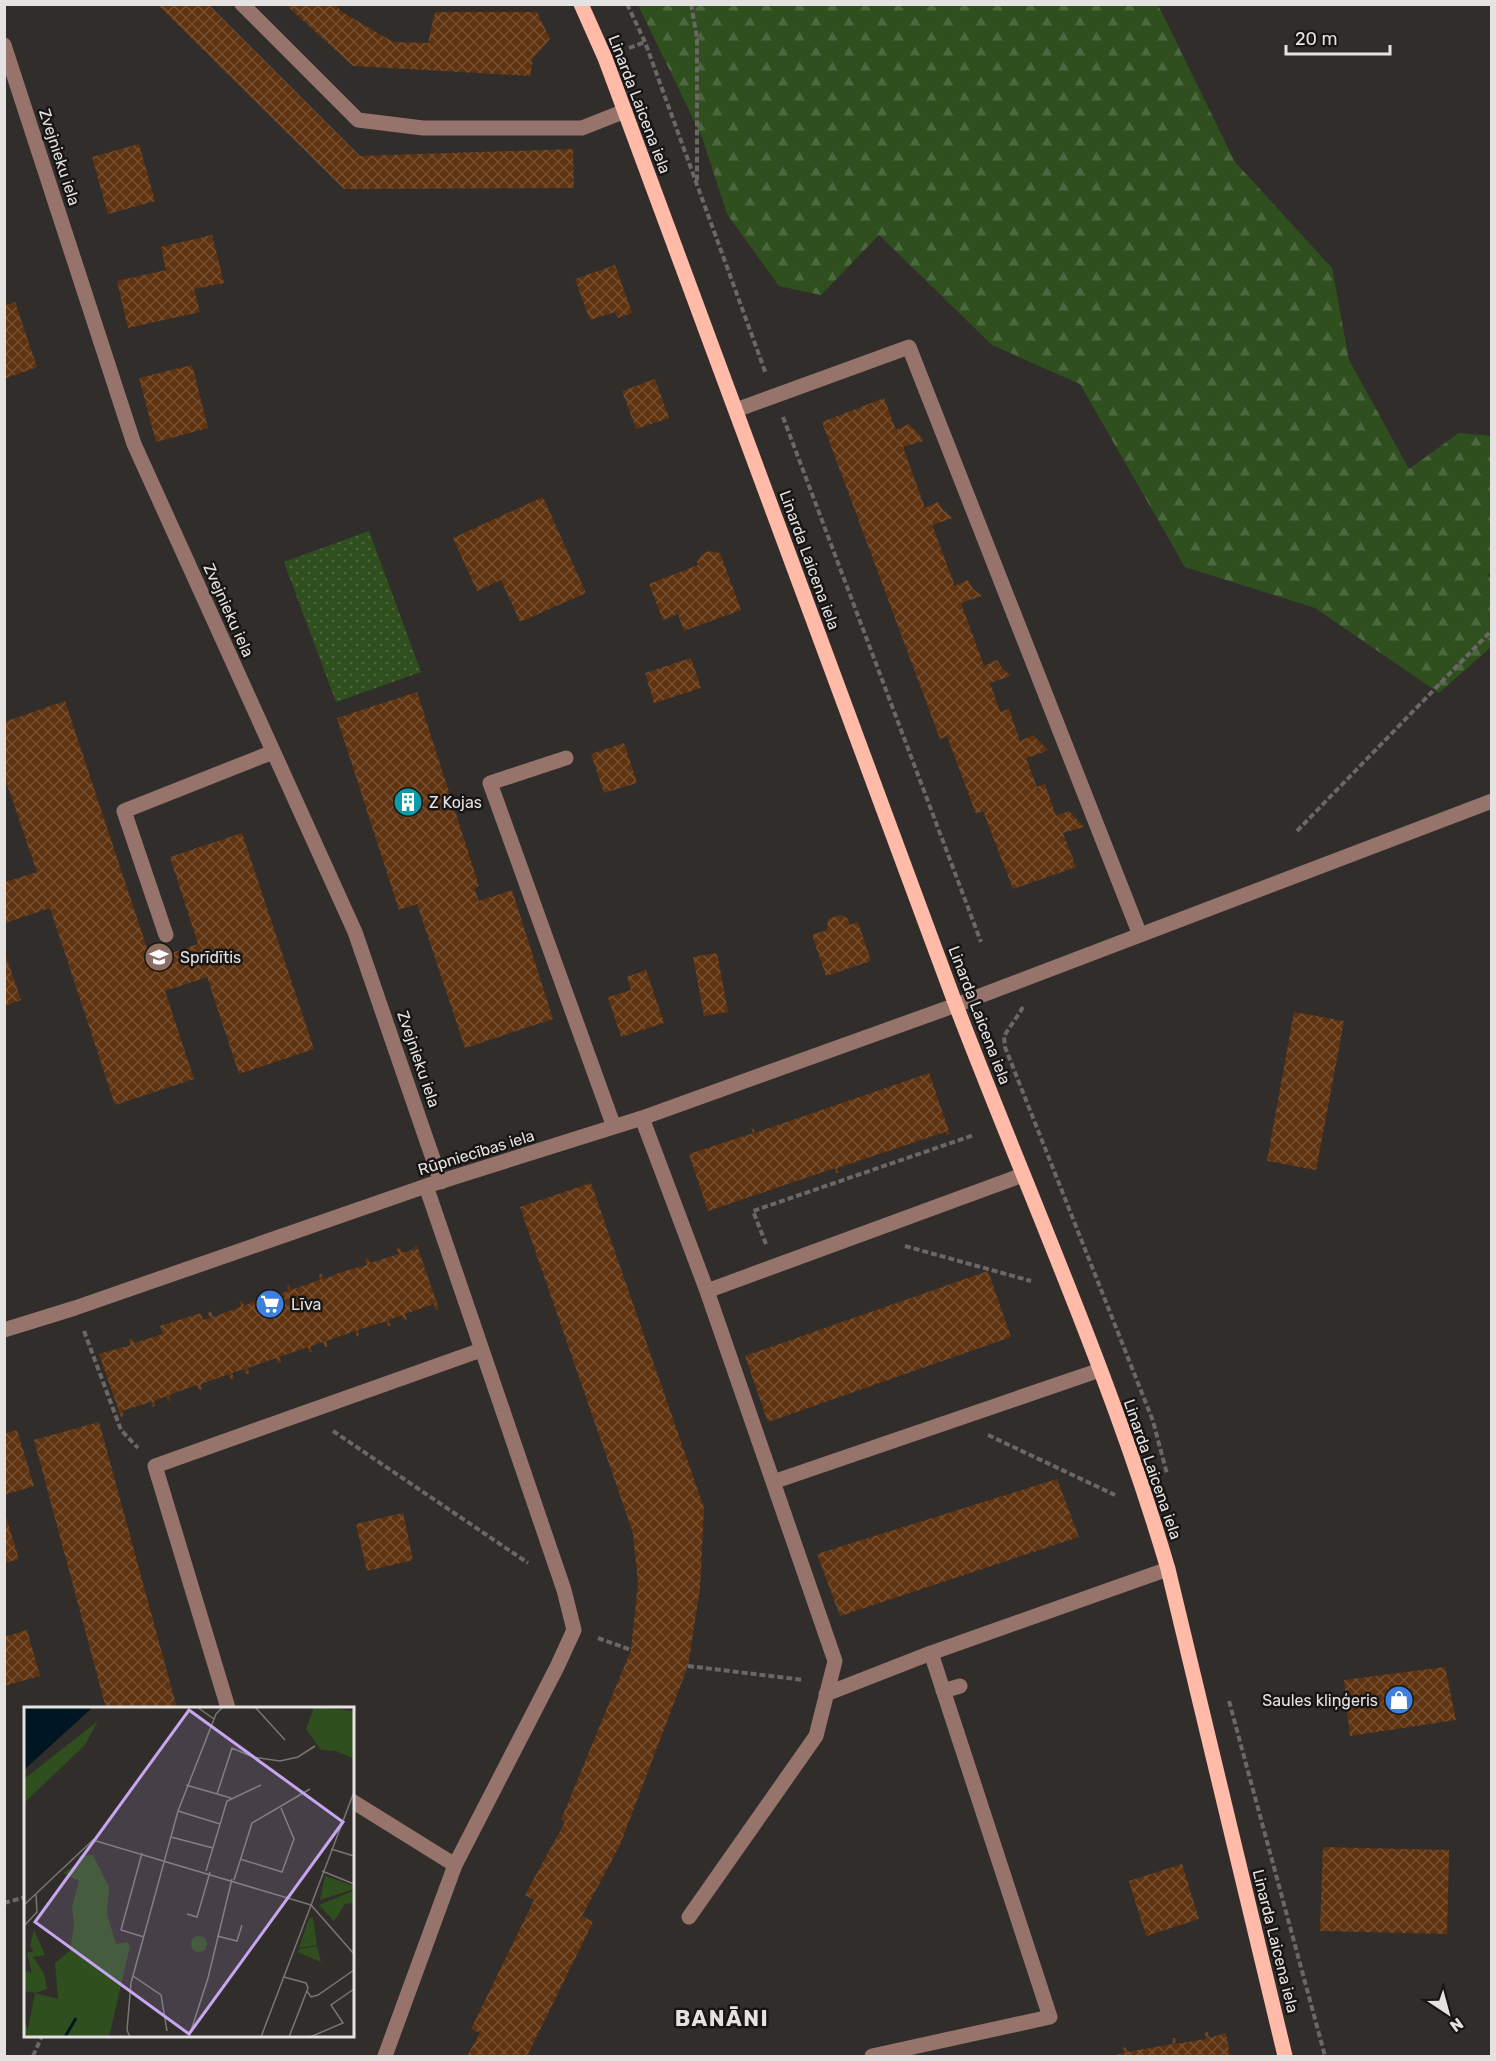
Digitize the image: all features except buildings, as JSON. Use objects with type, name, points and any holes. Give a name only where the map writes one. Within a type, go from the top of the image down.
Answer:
[{"type":"main road","name":"Linarda Laicena iela","points":[[581,4],[625,111],[956,1005],[1100,1370],[1147,1499],[1168,1569],[1285,2056]]},
{"type":"street","points":[[242,4],[358,120],[423,128],[582,128],[625,111]]},
{"type":"street","name":"Zvejnieku iela","points":[[4,45],[134,444],[355,932],[434,1184],[481,1350],[564,1590],[574,1630]]},
{"type":"street","points":[[736,410],[909,347],[1140,935]]},
{"type":"street","points":[[166,935],[124,811],[273,752]]},
{"type":"street","points":[[566,758],[490,783],[614,1127]]},
{"type":"street","name":"Rūpniecības iela","points":[[4,1330],[75,1308],[434,1184],[642,1118],[956,1005],[1491,801]]},
{"type":"street","points":[[642,1118],[707,1291],[834,1661],[816,1736],[689,1917]]},
{"type":"street","points":[[707,1291],[1023,1175]]},
{"type":"street","points":[[228,1707],[155,1466],[481,1350]]},
{"type":"street","points":[[772,1482],[1100,1370]]},
{"type":"street","points":[[827,1688],[1168,1569]]},
{"type":"street","points":[[385,2056],[455,1865],[558,1667],[574,1630]]},
{"type":"street","points":[[872,2056],[1050,2017],[930,1653]]},
{"type":"street","points":[[943,1691],[960,1686]]},
{"type":"street","points":[[354,1802],[455,1865]]},
{"type":"path","points":[[627,4],[645,42],[769,382]]},
{"type":"path","points":[[692,4],[697,38],[697,185]]},
{"type":"path","points":[[627,49],[645,42]]},
{"type":"path","points":[[783,417],[981,942]]},
{"type":"path","points":[[1298,831],[1491,630]]},
{"type":"path","points":[[1005,1042],[1004,1036],[1022,1009],[1019,1002]]},
{"type":"path","points":[[774,1266],[753,1210],[974,1135]]},
{"type":"path","points":[[863,1234],[1031,1281]]},
{"type":"path","points":[[75,1308],[121,1430],[155,1466]]},
{"type":"path","points":[[307,1413],[529,1563]]},
{"type":"path","points":[[955,1419],[1115,1495]]},
{"type":"path","points":[[574,1630],[631,1650]]},
{"type":"path","points":[[688,1666],[827,1688]]},
{"type":"path","points":[[4,1903],[24,1898]]},
{"type":"path","points":[[33,2056],[42,2037]]},
{"type":"green space","points":[[638,5],[1158,5],[1235,162],[1332,268],[1349,360],[1409,469],[1459,433],[1491,436],[1492,570],[1488,575],[1492,580],[1491,647],[1439,693],[1315,608],[1185,567],[1080,384],[992,345],[879,235],[821,295],[779,286],[727,214],[702,137]]},
{"type":"green space","points":[[369,531],[421,672],[336,702],[284,562]]},
{"type":"place","name":"Z Kojas","points":[[408,802]]},
{"type":"place","name":"Sprīdītis","points":[[159,957]]},
{"type":"place","name":"Līva","points":[[270,1304]]},
{"type":"place","name":"Saules kliņģeris","points":[[1399,1700]]},
{"type":"district","name":"BANĀNI","points":[[722,2018]]}]
